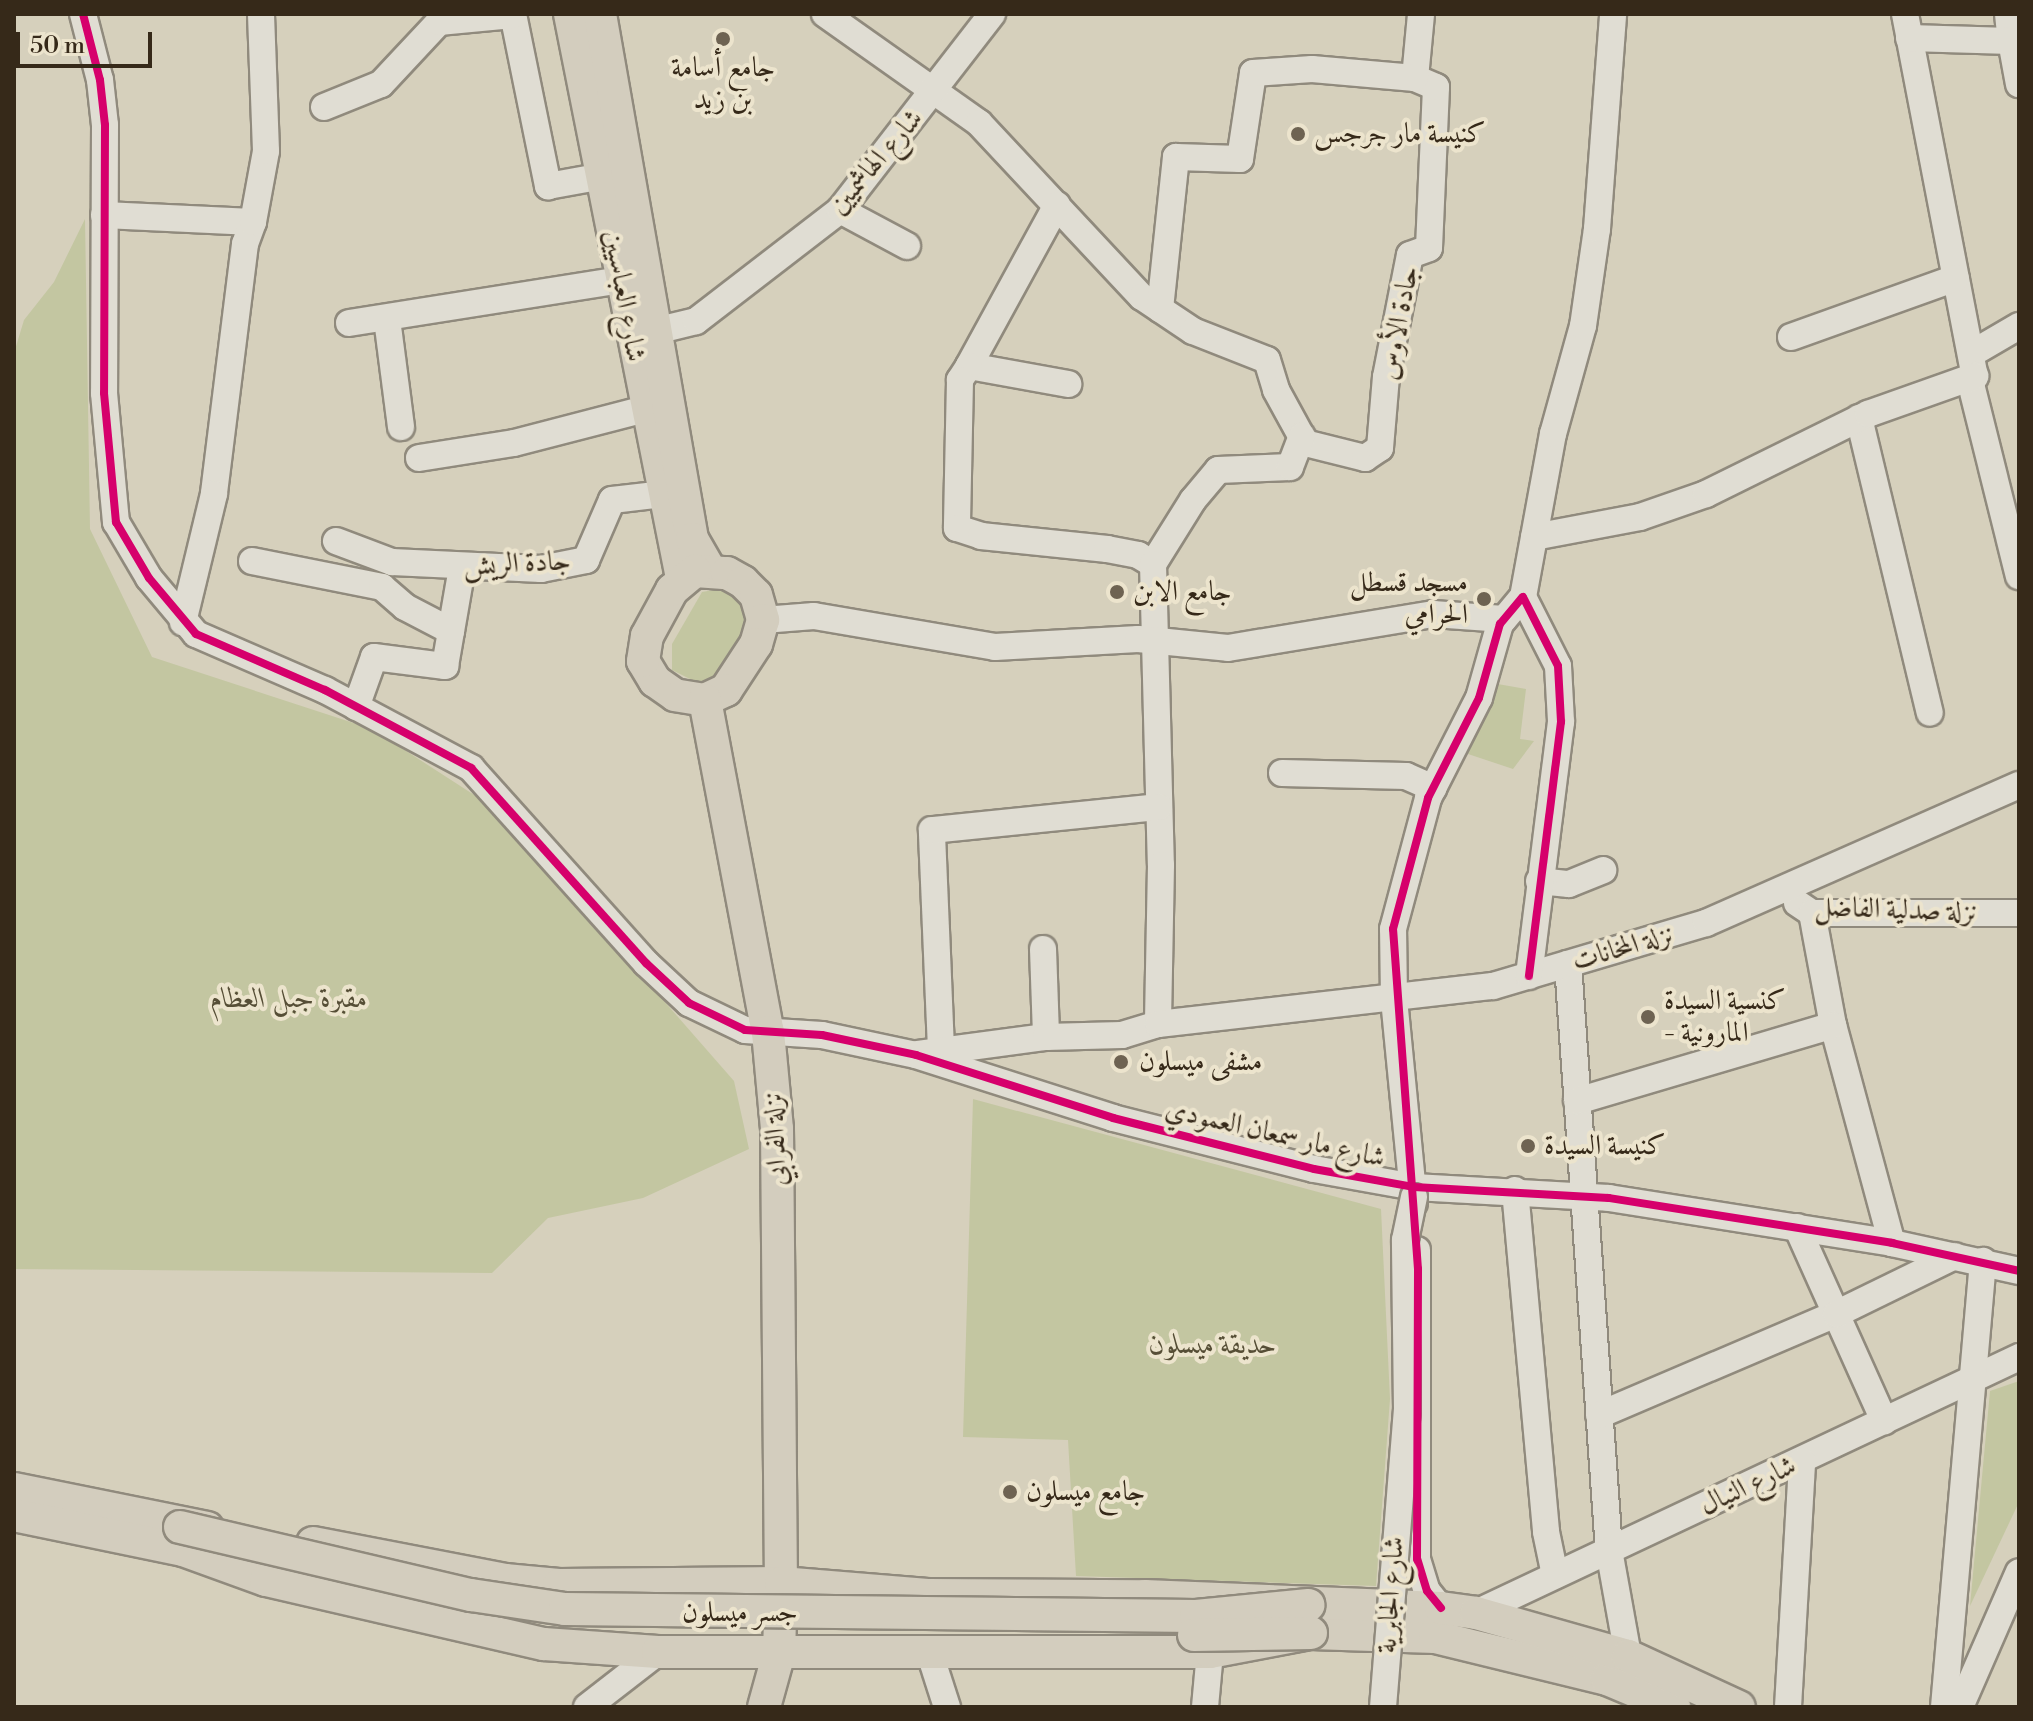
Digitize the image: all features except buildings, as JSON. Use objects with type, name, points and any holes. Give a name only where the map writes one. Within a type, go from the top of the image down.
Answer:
[{"type":"main road","name":"شارع العباسيين","points":[[570,14],[603,176],[619,280],[663,494],[696,574]]},
{"type":"main road","name":"شارع العباسيين","points":[[600,14],[696,574]]},
{"type":"main road","points":[[696,574],[743,582],[756,595],[763,620],[756,644],[726,690],[705,700],[675,695],[655,681],[643,661],[647,636],[696,574]]},
{"type":"main road","name":"نزلة الفرابي","points":[[705,700],[768,1032],[783,1301],[779,1653],[764,1707]]},
{"type":"main road","points":[[14,1489],[182,1538],[266,1580],[463,1628],[544,1644],[658,1652],[1210,1652],[1310,1619],[1441,1608],[1476,1613],[1628,1656],[1739,1707]]},
{"type":"main road","points":[[14,1515],[182,1538],[286,1537],[505,1580],[559,1585],[781,1583],[928,1595],[1145,1596],[1310,1619],[1399,1636],[1435,1637],[1530,1657],[1607,1679],[1674,1707]]},
{"type":"main road","name":"جسر ميسلون","points":[[182,1538],[469,1612],[566,1626],[1310,1619]]},
{"type":"street","points":[[83,14],[100,80],[104,393],[116,522],[183,622]]},
{"type":"street","points":[[183,622],[214,494],[245,244],[253,222],[266,151],[261,14]]},
{"type":"street","points":[[324,107],[381,84],[436,18],[513,14],[548,186],[603,176]]},
{"type":"street","points":[[825,14],[937,89],[979,123],[1160,309],[1193,331],[1267,360],[1276,390],[1302,436],[1290,467],[1218,470],[1193,500],[1153,564],[1151,641],[1159,807],[1158,1024]]},
{"type":"street","name":"شارع الهاشميين","points":[[655,331],[696,321],[840,210],[937,89],[992,14]]},
{"type":"street","points":[[1160,309],[1176,157],[1240,159],[1253,73],[1312,69],[1415,78],[1421,14]]},
{"type":"street","points":[[1441,1608],[1427,1591],[1417,1559],[1420,1356],[1414,1192],[1394,998],[1393,929],[1433,788],[1479,698],[1504,619],[1523,597],[1553,434],[1585,313],[1597,229],[1613,14]]},
{"type":"street","points":[[2008,14],[2019,84]]},
{"type":"street","points":[[2011,41],[1907,26],[1972,371],[2019,576]]},
{"type":"street","name":"جادة الأوس","points":[[1302,436],[1305,443],[1365,458],[1380,448],[1386,377],[1410,255],[1429,248],[1436,87],[1415,78]]},
{"type":"street","points":[[1057,205],[960,380],[957,528],[981,536],[1107,549],[1138,555],[1153,564]]},
{"type":"street","points":[[840,210],[907,246]]},
{"type":"street","points":[[104,215],[253,222]]},
{"type":"street","points":[[1791,337],[1956,278]]},
{"type":"street","points":[[349,323],[619,280]]},
{"type":"street","points":[[387,319],[401,427]]},
{"type":"street","points":[[1534,537],[1640,517],[1706,494],[1859,418],[1972,371],[2019,326]]},
{"type":"street","points":[[969,366],[1068,384]]},
{"type":"street","points":[[419,458],[514,443],[645,409]]},
{"type":"street","points":[[1859,418],[1930,713]]},
{"type":"street","name":"جادة الريش","points":[[336,541],[392,562],[462,568],[541,569],[586,560],[612,500],[663,494]]},
{"type":"street","points":[[252,561],[382,587],[405,607],[451,631]]},
{"type":"street","points":[[356,707],[374,657],[445,666],[462,568]]},
{"type":"street","points":[[1523,597],[1558,666],[1561,722],[1529,976]]},
{"type":"street","points":[[763,620],[814,616],[995,647],[1151,641],[1228,648],[1433,614],[1504,619]]},
{"type":"street","name":"شارع مار سمعان العمودي","points":[[183,622],[196,634],[356,707],[471,768],[646,963],[689,1003],[720,1022],[768,1032],[822,1035],[929,1052],[1180,1136],[1414,1192],[1515,1190],[1583,1196],[1892,1243],[2019,1271]]},
{"type":"street","points":[[1282,773],[1406,776],[1433,788]]},
{"type":"street","name":"نزلة المخانات","points":[[929,1052],[1046,1037],[1122,1035],[1158,1024],[1493,986],[1706,923],[2019,785]]},
{"type":"street","points":[[929,1052],[932,830],[1159,807]]},
{"type":"street","points":[[1539,881],[1569,884],[1603,870]]},
{"type":"street","name":"نزلة صدلية الفاضل","points":[[1778,891],[1812,913],[2019,913]]},
{"type":"street","points":[[1812,913],[1833,1025],[1892,1243]]},
{"type":"street","points":[[1043,949],[1046,1037]]},
{"type":"street","points":[[1568,964],[1609,1550],[1628,1656]]},
{"type":"street","points":[[1577,1101],[1833,1025]]},
{"type":"street","points":[[1515,1190],[1546,1532],[1555,1575]]},
{"type":"street","name":"شارع الجابرية","points":[[1383,1707],[1407,1410],[1406,1230],[1414,1192]]},
{"type":"street","points":[[1797,1227],[1884,1421]]},
{"type":"street","points":[[1599,1415],[1836,1314],[1955,1256]]},
{"type":"street","points":[[1944,1707],[1976,1377],[1983,1261]]},
{"type":"street","name":"شارع النيال","points":[[1476,1613],[2019,1357]]},
{"type":"street","points":[[1788,1707],[1802,1461]]},
{"type":"street","points":[[1960,1707],[2019,1572]]},
{"type":"street","points":[[1394,1707],[1399,1636]]},
{"type":"street","points":[[929,1651],[947,1707]]},
{"type":"street","points":[[587,1707],[658,1652]]},
{"type":"street","points":[[1205,1707],[1210,1652]]},
{"type":"green space","name":"مقبرة جبل العظام","points":[[85,219],[90,529],[152,657],[372,729],[496,809],[734,1081],[749,1149],[643,1198],[548,1218],[492,1273],[14,1269],[14,353],[24,320],[54,282]]},
{"type":"green space","points":[[725,588],[746,597],[756,623],[720,680],[696,682],[672,670],[672,644],[702,592]]},
{"type":"green space","points":[[1492,683],[1526,689],[1520,739],[1534,741],[1513,769],[1465,753]]},
{"type":"green space","name":"حديقة ميسلون","points":[[973,1099],[1381,1209],[1390,1399],[1376,1586],[1076,1576],[1068,1440],[963,1437]]},
{"type":"green space","points":[[2019,1381],[2019,1502],[1970,1606],[1990,1391]]},
{"type":"cycle path","points":[[83,14],[100,80],[105,125],[104,393],[116,522],[149,578],[196,634],[325,690],[471,768],[646,963],[689,1003],[745,1030],[822,1035],[916,1055],[1113,1118],[1314,1169],[1414,1187],[1609,1198],[1892,1243],[2019,1271]]},
{"type":"cycle path","points":[[1441,1608],[1427,1591],[1417,1559],[1418,1269],[1393,929],[1428,798],[1479,698],[1500,624],[1523,597],[1558,666],[1561,722],[1529,976]]},
{"type":"place","name":"جامع أسامة بن زيد","points":[[723,39]]},
{"type":"place","name":"كنيسة مار جرجس","points":[[1298,134]]},
{"type":"place","name":"جامع الابن","points":[[1117,592]]},
{"type":"place","name":"مسجد قسطل الحرامي","points":[[1484,599]]},
{"type":"place","name":"كنسية السيدة - المارونية","points":[[1648,1017]]},
{"type":"place","name":"مشفى ميسلون","points":[[1121,1062]]},
{"type":"place","name":"كنيسة السيدة","points":[[1528,1146]]},
{"type":"place","name":"جامع ميسلون","points":[[1010,1492]]}]
